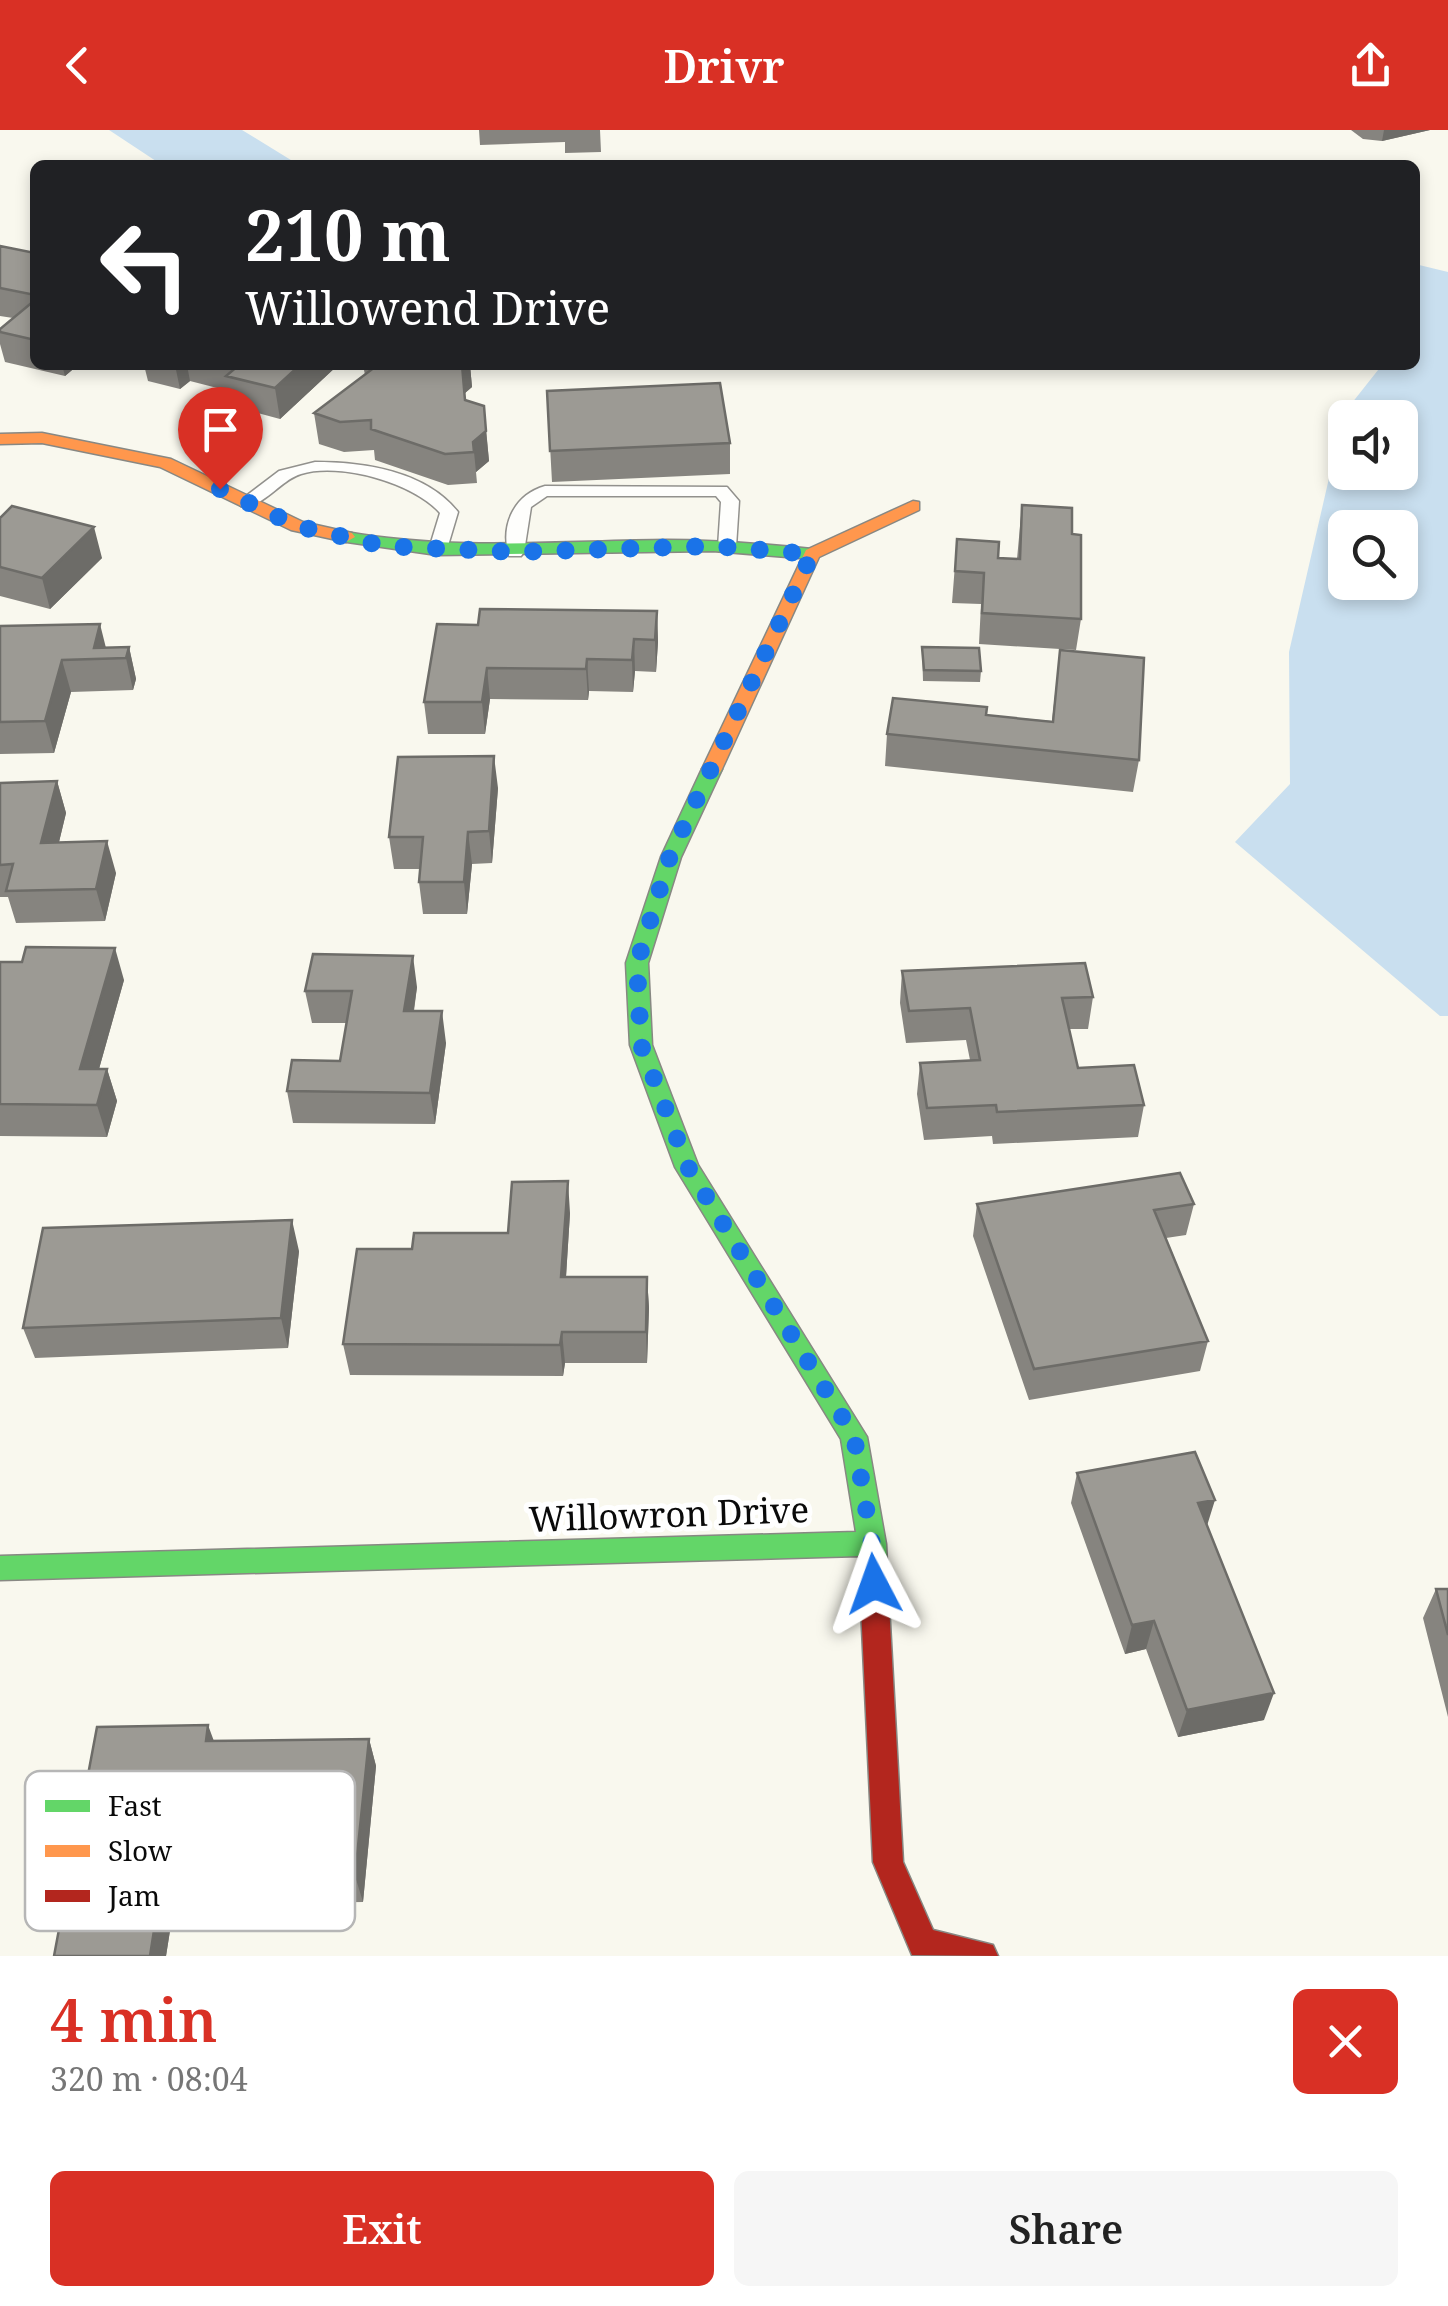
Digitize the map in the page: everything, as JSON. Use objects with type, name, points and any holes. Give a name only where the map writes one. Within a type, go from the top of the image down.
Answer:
[{"type":"street","points":[[0,438],[42,438],[165,462],[297,526],[384,546],[515,552],[727,547],[812,554],[914,506]]},
{"type":"street","points":[[812,554],[670,856],[637,964],[641,1045],[688,1167],[854,1436],[872,1544],[888,1862],[923,1944],[982,1956]]},
{"type":"street","name":"Willowron Drive","points":[[0,1568],[872,1544]]},
{"type":"lane","points":[[247,502],[294,470],[315,465],[364,470],[428,492],[443,502],[449,512],[438,549]]},
{"type":"lane","points":[[515,552],[521,504],[533,494],[545,491],[721,492],[730,500],[727,547]]},
{"type":"water","points":[[109,130],[242,130],[291,160],[154,160]]},
{"type":"water","points":[[1420,265],[1448,272],[1448,1016],[1440,1016],[1235,842],[1290,784],[1289,652],[1328,483],[1328,490],[1418,490],[1418,400],[1354,400],[1378,370],[1420,370]]},
{"type":"building","points":[[0,246],[30,252],[30,294],[0,288]]},
{"type":"building","points":[[30,304],[30,339],[0,329]]},
{"type":"building","points":[[233,370],[295,370],[275,388],[226,376]]},
{"type":"building","points":[[371,370],[462,370],[465,400],[484,406],[486,431],[473,442],[474,452],[445,454],[371,429],[371,420],[340,422],[314,413]]},
{"type":"building","points":[[720,383],[730,443],[550,451],[547,391]]},
{"type":"building","points":[[1022,505],[1072,508],[1072,534],[1081,535],[1081,619],[982,613],[984,573],[955,571],[957,539],[999,542],[998,558],[1020,559]]},
{"type":"building","points":[[12,506],[94,527],[42,578],[0,567],[0,518]]},
{"type":"building","points":[[480,609],[657,611],[655,640],[634,639],[632,660],[587,659],[586,669],[487,668],[482,702],[424,702],[437,624],[478,625]]},
{"type":"building","points":[[100,624],[94,648],[129,647],[126,658],[62,660],[45,721],[0,722],[0,626]]},
{"type":"building","points":[[922,647],[979,648],[981,671],[924,670]]},
{"type":"building","points":[[1060,650],[1144,658],[1139,760],[887,734],[893,698],[987,707],[986,715],[1053,722]]},
{"type":"building","points":[[494,756],[489,831],[468,832],[464,882],[419,882],[423,837],[389,837],[398,757]]},
{"type":"building","points":[[57,781],[41,843],[107,841],[96,889],[6,891],[13,864],[0,865],[0,783]]},
{"type":"building","points":[[26,947],[115,948],[80,1069],[107,1069],[97,1105],[0,1104],[0,962],[22,962]]},
{"type":"building","points":[[313,954],[413,956],[404,1011],[442,1011],[430,1093],[287,1091],[292,1060],[340,1061],[352,991],[305,991]]},
{"type":"building","points":[[1085,963],[1093,997],[1062,998],[1078,1068],[1134,1065],[1144,1105],[997,1112],[996,1105],[927,1108],[920,1063],[980,1060],[970,1008],[909,1011],[902,971]]},
{"type":"building","points":[[1180,1173],[1194,1204],[1154,1210],[1208,1341],[1034,1369],[977,1204]]},
{"type":"building","points":[[568,1181],[561,1277],[647,1277],[646,1332],[562,1332],[560,1345],[343,1344],[357,1249],[412,1249],[414,1233],[508,1233],[512,1182]]},
{"type":"building","points":[[292,1220],[281,1318],[23,1328],[43,1228]]},
{"type":"building","points":[[1195,1452],[1215,1500],[1198,1503],[1274,1693],[1187,1710],[1154,1621],[1132,1625],[1077,1473]]},
{"type":"building","points":[[1436,1589],[1448,1589],[1448,1635]]},
{"type":"building","points":[[208,1725],[206,1741],[369,1739],[355,1876],[355,1771],[89,1771],[97,1727]]},
{"type":"building","points":[[59,1931],[154,1931],[150,1956],[54,1956]]},
{"type":"traffic: fast","points":[[346,537],[437,550],[713,546],[812,554]]},
{"type":"traffic: fast","points":[[712,769],[671,857],[637,963],[641,1045],[687,1167],[854,1437],[872,1544],[874,1586]]},
{"type":"traffic: fast","points":[[0,1568],[872,1544]]},
{"type":"traffic: slow","points":[[0,439],[42,438],[165,463],[297,526],[346,537]]},
{"type":"traffic: slow","points":[[712,769],[812,554],[913,506]]},
{"type":"traffic: jam","points":[[874,1586],[888,1862],[923,1944],[982,1956]]},
{"type":"route","points":[[220,489],[297,526],[384,546],[515,552],[712,546],[812,554],[670,856],[637,964],[641,1045],[688,1167],[854,1436],[872,1544],[874,1584]]}]
